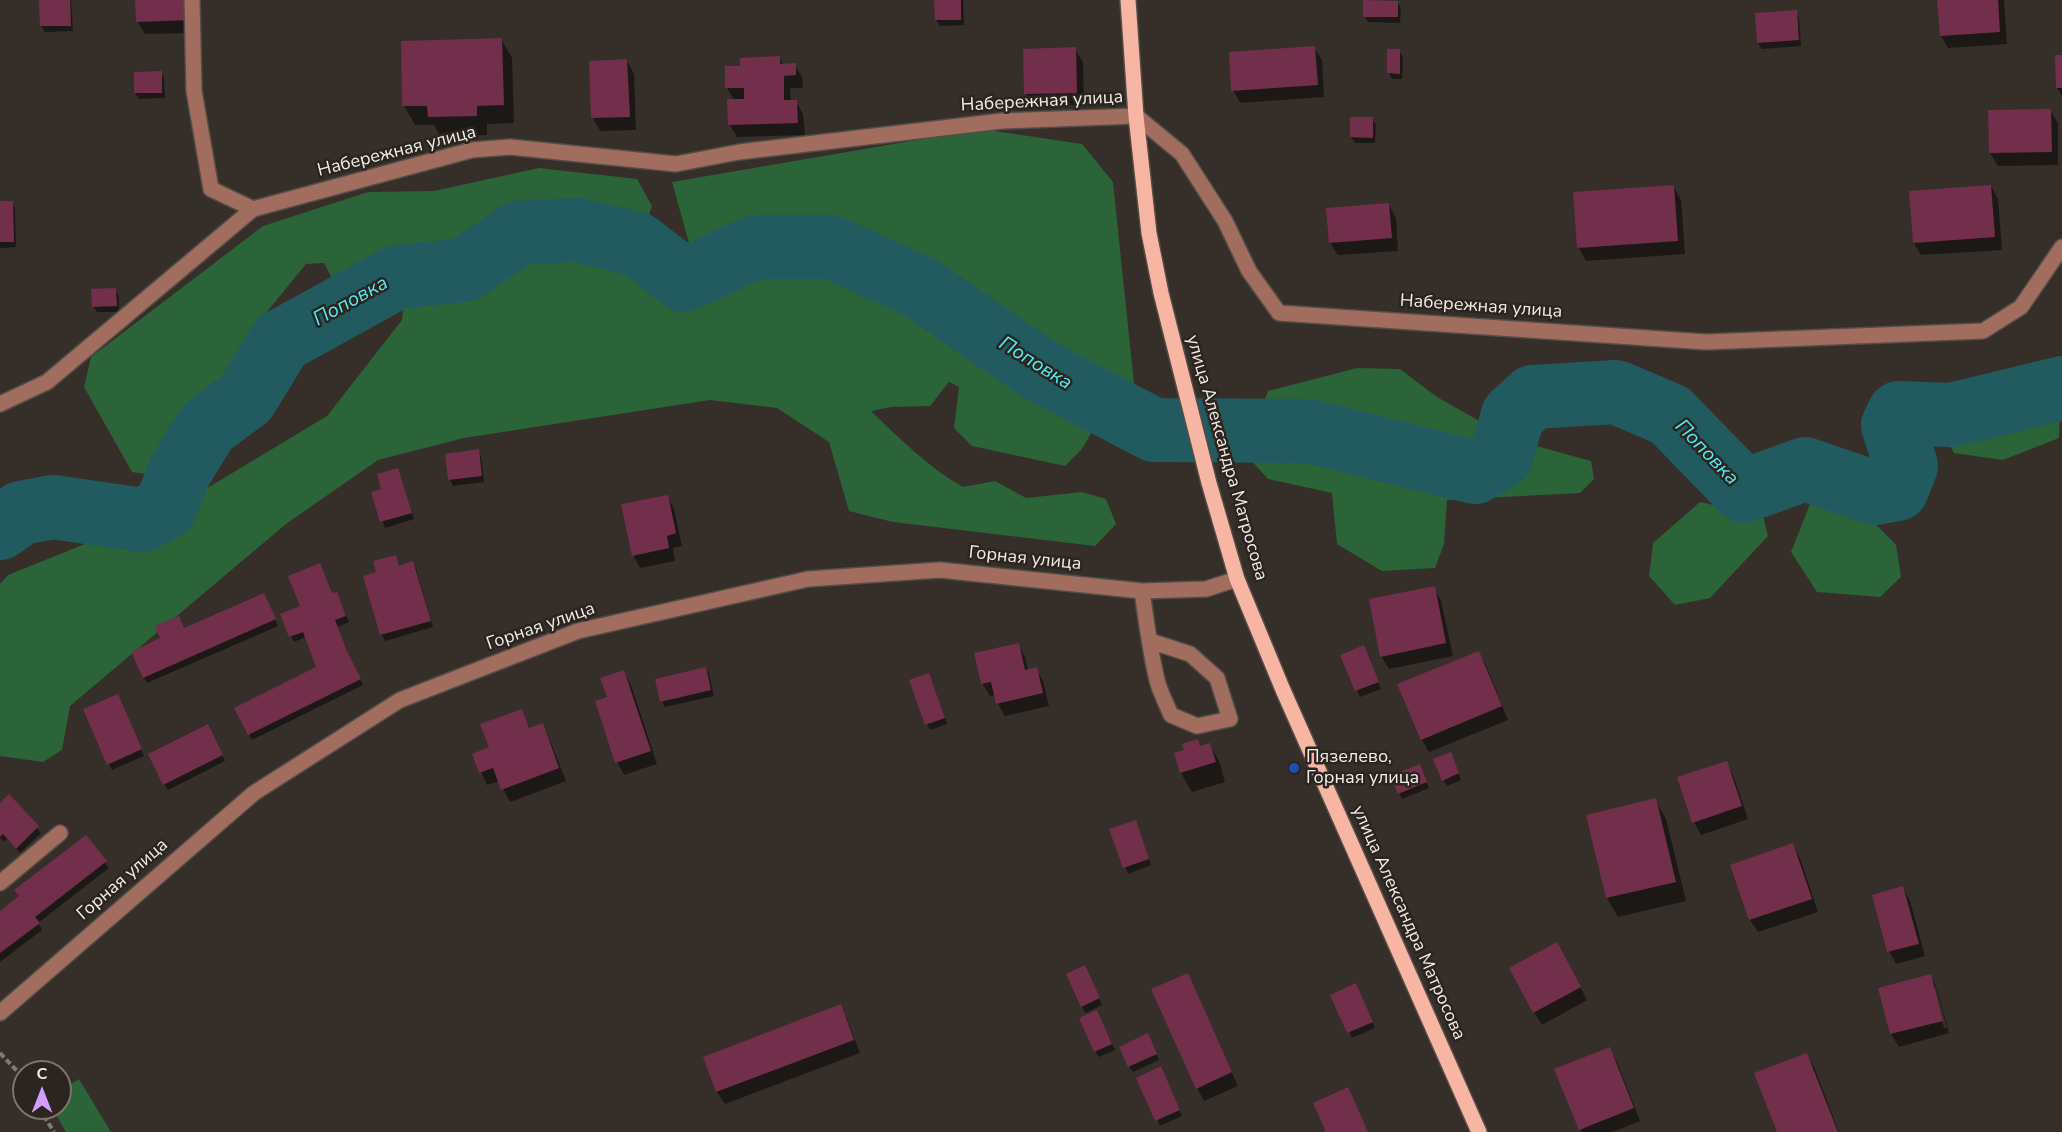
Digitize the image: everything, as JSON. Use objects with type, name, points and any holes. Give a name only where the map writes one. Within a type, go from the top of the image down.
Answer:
[{"type":"main road","name":"улица Александра Матросова","points":[[1128,0],[1136,116],[1149,233],[1161,293],[1209,483],[1237,579],[1283,690],[1479,1132]]},
{"type":"street","points":[[0,404],[47,382],[253,209],[211,189],[194,91],[192,0]]},
{"type":"street","name":"Набережная улица","points":[[253,209],[472,150],[510,147],[676,164],[738,152],[1002,121],[1136,116],[1182,154],[1225,221],[1249,271],[1279,313],[1706,342],[1983,331],[2021,307],[2062,247]]},
{"type":"street","name":"Горная улица","points":[[0,1013],[254,793],[400,700],[578,631],[808,579],[940,570],[1142,591],[1206,588],[1237,579]]},
{"type":"street","points":[[1142,591],[1150,641],[1157,682],[1171,715],[1197,726],[1230,718],[1217,678],[1190,654],[1150,641]]},
{"type":"street","points":[[0,883],[60,833]]},
{"type":"path","points":[[0,1053],[12,1066]]},
{"type":"green space","points":[[981,129],[1082,144],[1113,182],[1136,403],[1118,430],[1093,430],[1082,449],[1065,466],[972,446],[954,428],[959,387],[949,382],[930,406],[891,407],[871,411],[926,462],[963,487],[995,481],[1026,498],[1082,492],[1106,499],[1116,524],[1095,546],[893,522],[849,511],[829,442],[777,408],[710,400],[464,438],[378,460],[286,524],[70,706],[62,750],[43,762],[0,756],[0,584],[8,575],[127,527],[204,490],[327,416],[402,320],[405,288],[388,274],[337,288],[324,263],[306,264],[253,329],[245,370],[165,477],[132,472],[84,387],[91,357],[263,226],[368,192],[434,191],[539,168],[637,179],[652,206],[645,227],[627,247],[635,266],[690,283],[774,260],[783,246],[770,227],[744,227],[709,251],[691,250],[672,182]]},
{"type":"green space","points":[[1357,368],[1400,369],[1437,397],[1511,439],[1591,461],[1594,479],[1580,493],[1447,500],[1444,544],[1435,568],[1382,571],[1337,544],[1332,493],[1268,479],[1247,456],[1252,432],[1268,391]]},
{"type":"green space","points":[[1999,386],[2052,396],[2060,415],[2059,438],[2003,460],[1954,453],[1942,432],[1949,398]]},
{"type":"green space","points":[[1812,499],[1865,513],[1896,545],[1901,577],[1880,597],[1817,592],[1791,552]]},
{"type":"green space","points":[[1700,502],[1763,516],[1768,536],[1710,598],[1675,605],[1649,576],[1653,543]]},
{"type":"green space","points":[[79,1079],[111,1132],[66,1132],[59,1120],[72,1120],[72,1083]]},
{"type":"building","points":[[39,0],[70,0],[71,26],[40,26]]},
{"type":"building","points":[[135,0],[189,0],[190,20],[136,22]]},
{"type":"building","points":[[934,0],[961,0],[961,20],[935,20]]},
{"type":"building","points":[[1363,0],[1398,1],[1398,17],[1363,17]]},
{"type":"building","points":[[1937,0],[1998,0],[2000,32],[1940,36]]},
{"type":"building","points":[[1797,10],[1799,40],[1757,43],[1755,13]]},
{"type":"building","points":[[502,38],[504,105],[477,106],[477,116],[428,117],[427,106],[402,106],[401,41]]},
{"type":"building","points":[[1315,46],[1318,85],[1231,91],[1229,52]]},
{"type":"building","points":[[1076,47],[1077,93],[1024,94],[1023,49]]},
{"type":"building","points":[[1387,49],[1400,49],[1400,74],[1387,73]]},
{"type":"building","points":[[2055,55],[2062,55],[2062,88],[2056,88]]},
{"type":"building","points":[[780,56],[780,64],[796,63],[796,75],[784,76],[784,100],[797,100],[798,123],[728,125],[727,99],[744,99],[744,88],[725,88],[725,66],[740,66],[740,58]]},
{"type":"building","points":[[627,59],[630,117],[591,118],[589,61]]},
{"type":"building","points":[[162,71],[162,93],[134,93],[134,72]]},
{"type":"building","points":[[2051,109],[2052,152],[1989,153],[1988,110]]},
{"type":"building","points":[[1350,117],[1373,117],[1373,138],[1350,137]]},
{"type":"building","points":[[1674,185],[1678,241],[1577,248],[1573,192]]},
{"type":"building","points":[[1991,185],[1995,237],[1913,243],[1909,191]]},
{"type":"building","points":[[0,201],[13,201],[14,242],[0,242]]},
{"type":"building","points":[[1389,203],[1392,238],[1329,243],[1326,208]]},
{"type":"building","points":[[116,288],[117,306],[92,307],[91,289]]},
{"type":"building","points":[[479,449],[482,476],[448,480],[445,454]]},
{"type":"building","points":[[398,468],[412,513],[380,522],[371,492],[381,489],[377,474]]},
{"type":"building","points":[[668,495],[676,533],[667,536],[669,548],[632,556],[621,504]]},
{"type":"building","points":[[396,555],[399,566],[413,561],[431,621],[380,635],[363,576],[376,572],[373,561]]},
{"type":"building","points":[[320,563],[332,593],[337,592],[346,616],[335,620],[361,679],[248,735],[234,708],[316,667],[303,632],[289,637],[280,614],[300,606],[288,576]]},
{"type":"building","points":[[1435,586],[1446,643],[1380,657],[1369,599]]},
{"type":"building","points":[[264,593],[276,619],[143,678],[131,652],[160,638],[155,626],[179,616],[184,628]]},
{"type":"building","points":[[1019,643],[1025,670],[1037,667],[1043,693],[996,704],[991,682],[981,684],[974,653]]},
{"type":"building","points":[[1364,645],[1379,682],[1355,691],[1340,655]]},
{"type":"building","points":[[1479,651],[1502,706],[1421,740],[1397,684]]},
{"type":"building","points":[[706,667],[711,690],[660,702],[655,679]]},
{"type":"building","points":[[624,670],[651,751],[615,763],[595,701],[607,697],[600,678]]},
{"type":"building","points":[[929,673],[945,718],[925,725],[909,680]]},
{"type":"building","points":[[118,694],[142,749],[107,765],[83,709]]},
{"type":"building","points":[[522,709],[529,728],[543,723],[559,768],[501,790],[493,768],[479,773],[472,754],[489,747],[480,724]]},
{"type":"building","points":[[208,724],[223,755],[163,785],[148,754]]},
{"type":"building","points":[[1198,739],[1200,746],[1210,743],[1216,762],[1180,773],[1174,753],[1184,750],[1182,744]]},
{"type":"building","points":[[1451,752],[1459,773],[1442,781],[1433,759]]},
{"type":"building","points":[[1727,761],[1742,806],[1692,823],[1677,777]]},
{"type":"building","points":[[1420,764],[1427,782],[1398,794],[1390,776]]},
{"type":"building","points":[[9,794],[39,826],[16,849],[3,834],[0,837],[0,803]]},
{"type":"building","points":[[1656,798],[1676,882],[1606,898],[1586,815]]},
{"type":"building","points":[[1136,820],[1149,859],[1123,868],[1109,829]]},
{"type":"building","points":[[86,835],[107,861],[35,917],[40,923],[0,953],[0,911],[19,896],[14,890]]},
{"type":"building","points":[[1793,843],[1812,899],[1749,920],[1730,865]]},
{"type":"building","points":[[1903,886],[1919,944],[1887,952],[1872,895]]},
{"type":"building","points":[[1557,942],[1581,987],[1533,1013],[1509,968]]},
{"type":"building","points":[[1085,965],[1100,998],[1081,1007],[1066,974]]},
{"type":"building","points":[[1188,973],[1232,1072],[1196,1089],[1151,989]]},
{"type":"building","points":[[1931,974],[1943,1021],[1890,1034],[1878,988]]},
{"type":"building","points":[[1356,983],[1373,1022],[1347,1033],[1330,995]]},
{"type":"building","points":[[841,1004],[854,1040],[716,1092],[703,1057]]},
{"type":"building","points":[[1097,1010],[1112,1044],[1094,1052],[1079,1018]]},
{"type":"building","points":[[1148,1033],[1157,1054],[1128,1067],[1119,1047]]},
{"type":"building","points":[[1610,1047],[1634,1108],[1579,1130],[1554,1069]]},
{"type":"building","points":[[1807,1053],[1838,1132],[1777,1132],[1754,1073]]},
{"type":"building","points":[[1161,1066],[1180,1110],[1155,1121],[1136,1078]]},
{"type":"building","points":[[1348,1087],[1368,1132],[1326,1132],[1313,1103]]},
{"type":"waterway","name":"Поповка","points":[[0,528],[21,513],[53,507],[142,520],[165,508],[180,471],[207,427],[246,398],[281,341],[397,277],[464,270],[519,233],[578,230],[637,244],[684,280],[755,247],[831,247],[921,288],[1041,371],[1154,430],[1308,431],[1475,472],[1501,457],[1513,415],[1533,397],[1616,392],[1670,415],[1744,491],[1805,469],[1875,493],[1897,489],[1906,466],[1893,425],[1899,413],[1951,415],[2062,388]]},
{"type":"place","name":"Пязелево, Горная улица","points":[[1294,768]]}]
